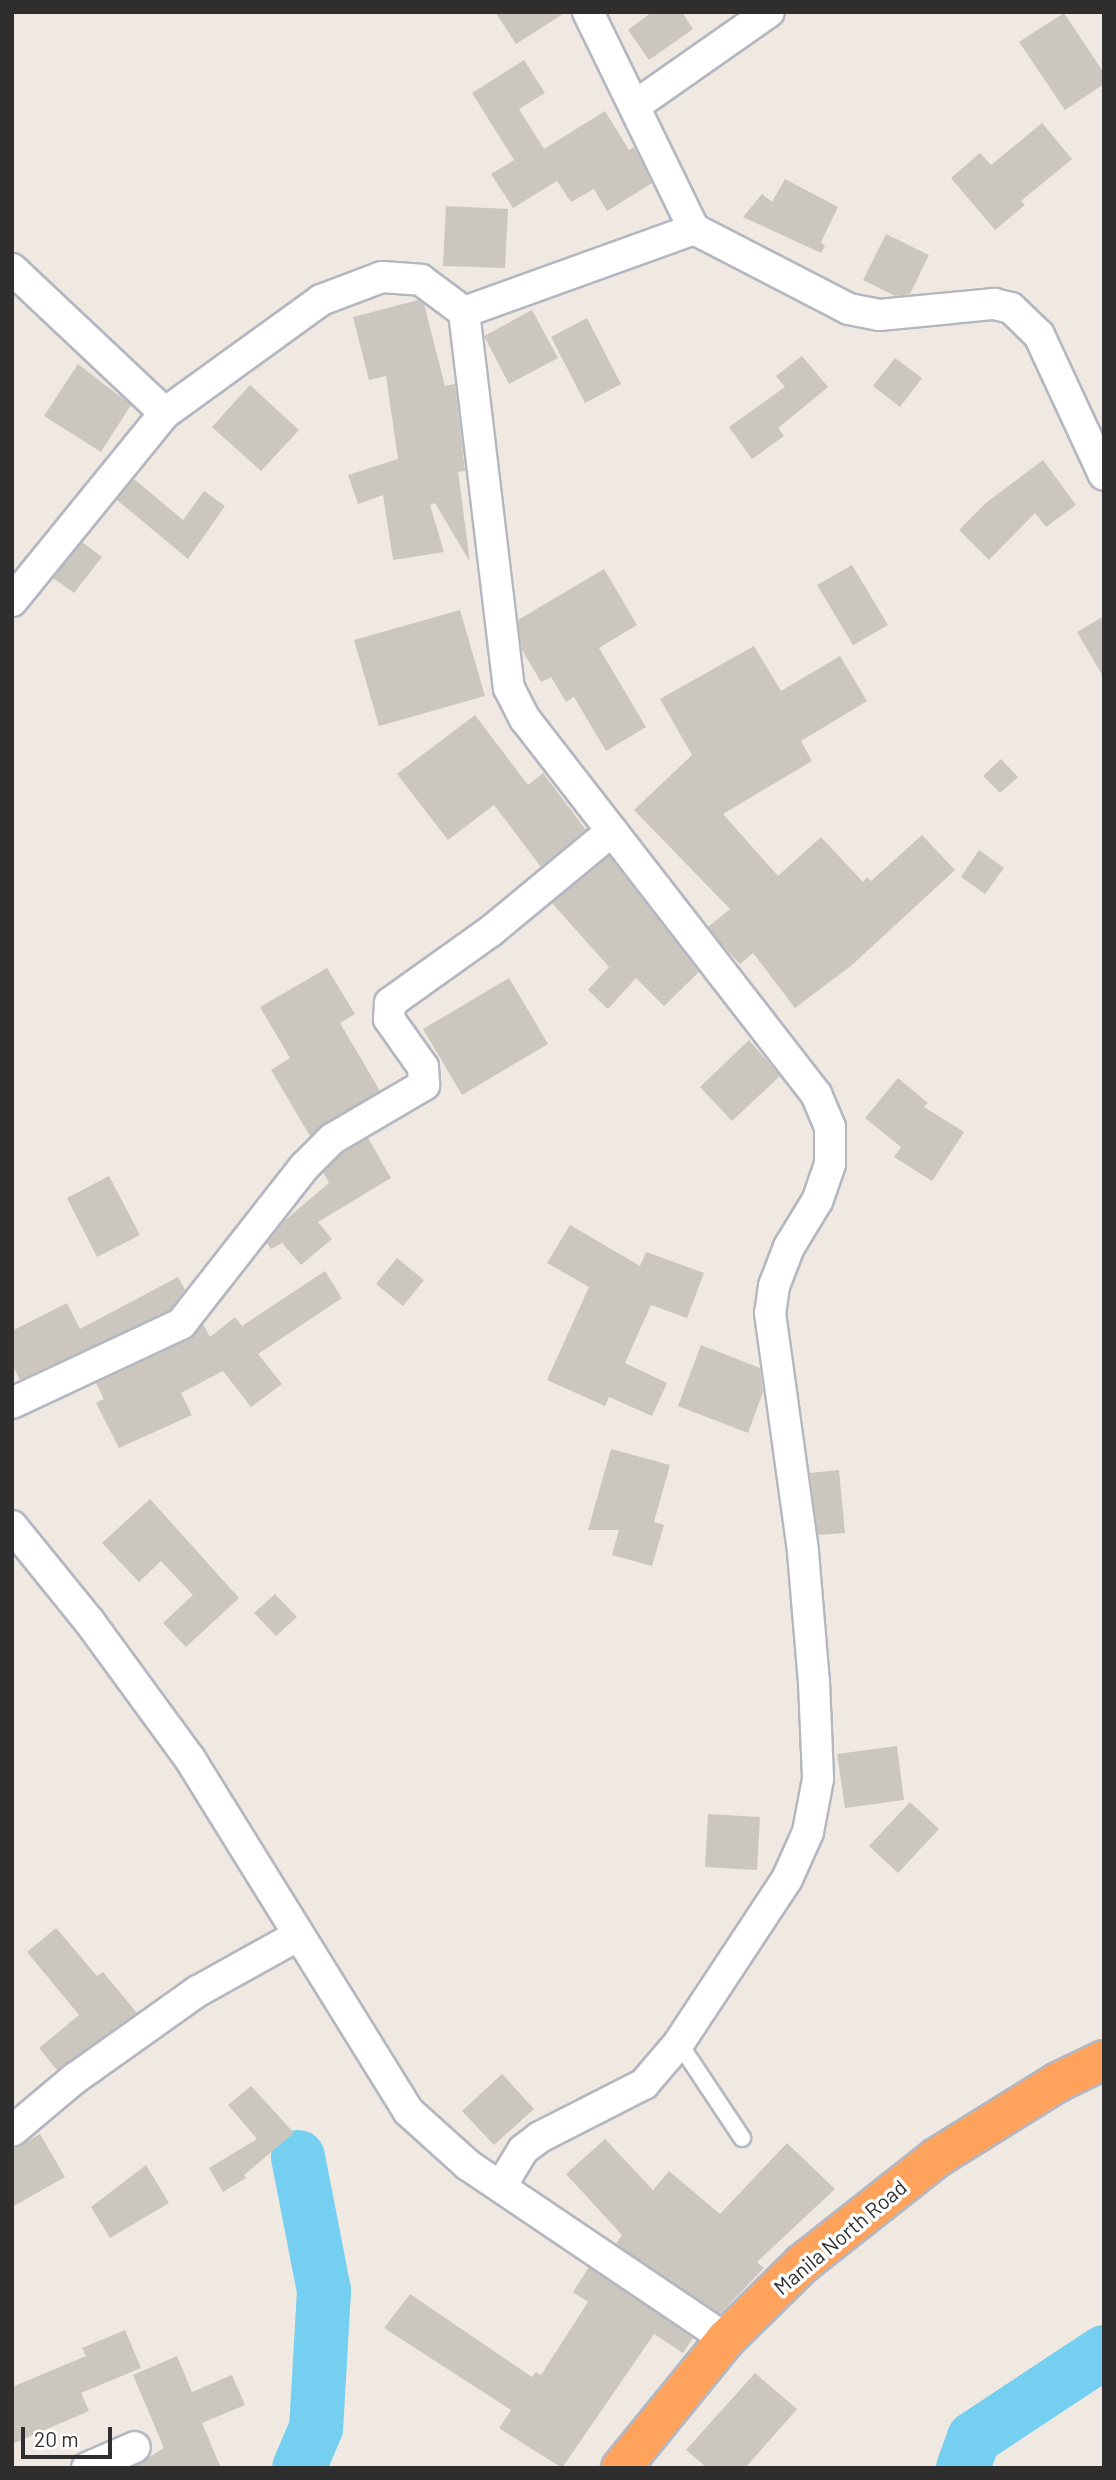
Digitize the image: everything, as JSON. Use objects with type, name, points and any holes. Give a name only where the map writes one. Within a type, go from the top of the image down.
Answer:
[{"type":"highway","name":"Manila North Road","points":[[621,2468],[726,2339],[802,2264],[936,2158],[1058,2082],[1104,2060]]},
{"type":"street","points":[[588,12],[636,104],[694,229],[849,309],[879,315],[994,304],[1012,308],[1039,335],[1104,475]]},
{"type":"street","points":[[636,104],[769,12]]},
{"type":"street","points":[[464,312],[694,229]]},
{"type":"street","points":[[12,268],[165,413]]},
{"type":"street","points":[[12,601],[165,413],[321,300],[382,277],[421,279],[464,312],[509,688],[525,719],[816,1094],[830,1127],[830,1164],[817,1201],[789,1247],[774,1286],[770,1313],[803,1552],[818,1779],[808,1832],[787,1879],[679,2043],[644,2084],[523,2150],[500,2186]]},
{"type":"street","points":[[12,1403],[181,1324],[305,1166],[332,1139],[424,1085],[423,1067],[389,1019],[390,1003],[491,931],[612,831]]},
{"type":"street","points":[[12,1526],[89,1621],[190,1759],[408,2111],[433,2137],[500,2186],[726,2339]]},
{"type":"street","points":[[12,2131],[74,2079],[198,1991],[299,1935]]},
{"type":"street","points":[[86,2468],[135,2447]]},
{"type":"lane","points":[[679,2043],[741,2138]]},
{"type":"building","points":[[495,12],[566,12],[516,44]]},
{"type":"building","points":[[652,12],[682,12],[693,29],[649,60],[628,30]]},
{"type":"building","points":[[1064,13],[1104,73],[1104,84],[1065,110],[1019,42]]},
{"type":"building","points":[[524,60],[545,93],[519,109],[544,149],[605,111],[629,150],[634,147],[652,183],[607,211],[594,189],[571,202],[557,181],[513,208],[491,174],[514,160],[472,93]]},
{"type":"building","points":[[1042,123],[1072,159],[1021,201],[1025,205],[995,230],[951,178],[980,153],[991,165]]},
{"type":"building","points":[[785,179],[838,207],[821,242],[825,246],[821,253],[743,217],[762,194],[772,202]]},
{"type":"building","points":[[446,206],[508,209],[505,268],[443,266]]},
{"type":"building","points":[[886,234],[929,255],[910,294],[895,296],[863,280]]},
{"type":"building","points":[[418,300],[424,304],[445,386],[455,384],[465,471],[458,472],[470,562],[435,503],[430,505],[444,552],[393,560],[383,495],[358,504],[348,475],[398,459],[386,376],[369,380],[353,317]]},
{"type":"building","points":[[532,310],[558,358],[509,384],[484,336]]},
{"type":"building","points":[[587,318],[621,384],[585,403],[551,337]]},
{"type":"building","points":[[802,356],[828,387],[778,428],[784,436],[752,459],[729,427],[785,387],[776,376]]},
{"type":"building","points":[[895,358],[922,378],[900,407],[873,386]]},
{"type":"building","points":[[78,364],[131,405],[101,452],[44,416]]},
{"type":"building","points":[[250,385],[299,430],[261,471],[212,427]]},
{"type":"building","points":[[1043,460],[1076,505],[1046,527],[1035,513],[989,560],[959,530],[987,502]]},
{"type":"building","points":[[134,479],[183,520],[204,491],[225,506],[188,559],[117,500]]},
{"type":"building","points":[[82,542],[102,557],[74,593],[53,578]]},
{"type":"building","points":[[852,565],[888,625],[853,645],[817,585]]},
{"type":"building","points":[[604,569],[637,625],[599,648],[646,727],[606,751],[574,697],[566,702],[551,677],[541,682],[522,650],[518,620]]},
{"type":"building","points":[[460,610],[485,696],[379,726],[354,640]]},
{"type":"building","points":[[1104,616],[1104,678],[1077,632]]},
{"type":"building","points":[[754,646],[781,691],[840,656],[867,701],[801,741],[812,761],[723,814],[778,876],[821,837],[863,882],[867,877],[871,881],[922,835],[955,870],[852,965],[795,1008],[753,953],[740,964],[724,947],[708,927],[730,909],[634,810],[692,755],[660,699]]},
{"type":"building","points":[[475,715],[528,785],[543,773],[586,830],[541,867],[494,805],[448,840],[397,774]]},
{"type":"building","points":[[1001,759],[1018,777],[1000,793],[983,776]]},
{"type":"building","points":[[979,850],[1004,868],[985,894],[961,877]]},
{"type":"building","points":[[609,856],[699,972],[664,1006],[636,978],[608,1009],[588,990],[609,967],[552,903]]},
{"type":"building","points":[[327,968],[355,1014],[340,1023],[380,1091],[310,1136],[271,1070],[290,1058],[260,1007]]},
{"type":"building","points":[[509,978],[548,1044],[462,1095],[423,1029]]},
{"type":"building","points":[[749,1040],[780,1076],[732,1121],[700,1087]]},
{"type":"building","points":[[898,1078],[928,1103],[924,1107],[964,1132],[932,1181],[894,1157],[901,1147],[865,1118]]},
{"type":"building","points":[[368,1138],[391,1178],[318,1222],[332,1239],[301,1265],[282,1243],[271,1249],[267,1243],[284,1221],[329,1183],[323,1172],[343,1153]]},
{"type":"building","points":[[109,1176],[140,1235],[97,1257],[67,1198]]},
{"type":"building","points":[[570,1225],[640,1266],[646,1252],[704,1273],[687,1318],[651,1305],[625,1363],[667,1383],[652,1416],[609,1397],[605,1406],[547,1380],[589,1287],[547,1263]]},
{"type":"building","points":[[397,1258],[424,1280],[403,1306],[376,1284]]},
{"type":"building","points":[[325,1271],[342,1298],[258,1354],[282,1384],[251,1407],[223,1371],[181,1393],[192,1415],[119,1448],[96,1403],[104,1399],[96,1383],[188,1340],[203,1324],[210,1337],[235,1317],[242,1326]]},
{"type":"building","points":[[178,1277],[185,1290],[170,1310],[20,1380],[12,1364],[12,1331],[67,1303],[80,1329]]},
{"type":"building","points":[[701,1345],[760,1368],[763,1392],[748,1433],[678,1406]]},
{"type":"building","points":[[611,1449],[670,1465],[654,1522],[664,1525],[652,1566],[612,1555],[619,1530],[588,1530]]},
{"type":"building","points":[[839,1470],[845,1533],[818,1535],[810,1473]]},
{"type":"building","points":[[150,1499],[239,1598],[186,1647],[163,1623],[193,1595],[161,1561],[139,1582],[102,1543]]},
{"type":"building","points":[[275,1594],[297,1617],[276,1636],[254,1613]]},
{"type":"building","points":[[897,1746],[904,1800],[845,1808],[837,1754]]},
{"type":"building","points":[[910,1802],[939,1829],[898,1873],[869,1846]]},
{"type":"building","points":[[708,1814],[760,1817],[757,1870],[705,1867]]},
{"type":"building","points":[[56,1928],[97,1976],[103,1972],[137,2013],[57,2070],[39,2048],[79,2015],[27,1952]]},
{"type":"building","points":[[502,2074],[534,2109],[494,2145],[462,2111]]},
{"type":"building","points":[[251,2086],[294,2133],[244,2175],[246,2178],[223,2192],[209,2168],[257,2139],[228,2105]]},
{"type":"building","points":[[40,2134],[65,2177],[12,2207],[12,2150]]},
{"type":"building","points":[[605,2139],[653,2190],[669,2171],[720,2214],[787,2143],[835,2189],[757,2262],[764,2268],[720,2314],[616,2244],[622,2235],[566,2174]]},
{"type":"building","points":[[146,2165],[169,2203],[110,2238],[91,2207]]},
{"type":"building","points":[[589,2267],[693,2338],[683,2353],[654,2334],[562,2468],[499,2428],[511,2410],[384,2328],[410,2294],[532,2377],[536,2372],[541,2375],[588,2302],[573,2292]]},
{"type":"building","points":[[125,2330],[141,2368],[81,2393],[89,2411],[12,2444],[12,2387],[86,2356],[82,2348]]},
{"type":"building","points":[[177,2356],[192,2392],[232,2375],[245,2405],[202,2423],[221,2468],[131,2468],[164,2448],[133,2375]]},
{"type":"building","points":[[755,2373],[797,2409],[745,2468],[707,2468],[686,2450]]},
{"type":"waterway","points":[[298,2157],[324,2291],[316,2428],[299,2468]]},
{"type":"waterway","points":[[963,2468],[974,2438],[1104,2352]]}]
